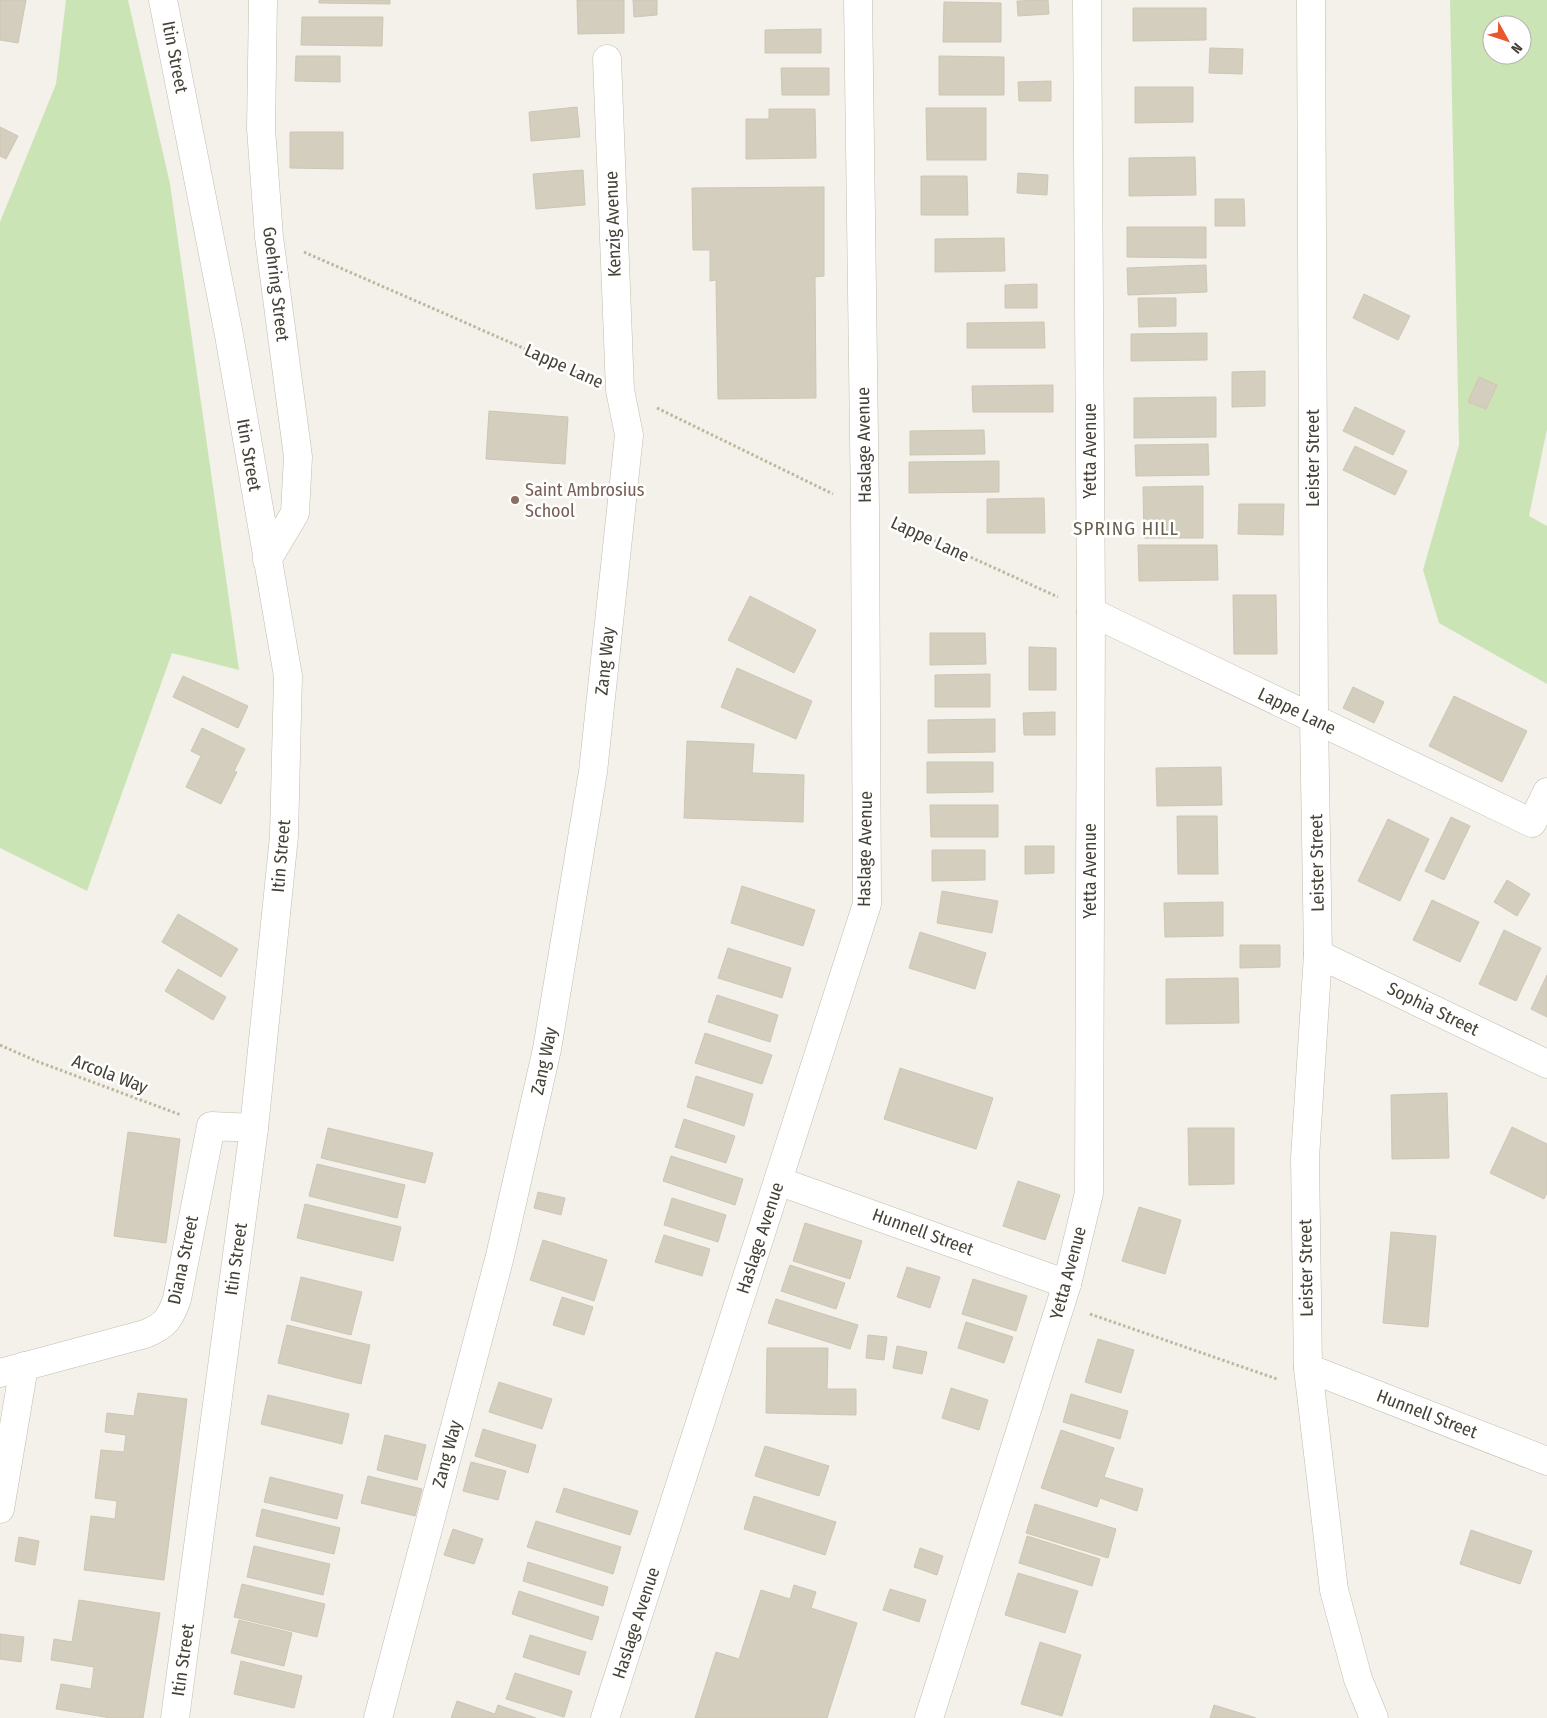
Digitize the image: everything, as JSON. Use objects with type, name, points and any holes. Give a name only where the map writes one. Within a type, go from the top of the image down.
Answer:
[{"type":"street","name":"Itin Street","points":[[163,0],[229,336],[288,676],[284,836],[254,1128],[175,1718]]},
{"type":"street","name":"Goehring Street","points":[[263,0],[261,129],[270,237],[298,457],[295,513],[267,560]]},
{"type":"street","name":"Haslage Avenue","points":[[605,1718],[867,904],[865,509],[858,0]]},
{"type":"street","name":"Yetta Avenue","points":[[929,1718],[1064,1294],[1089,1193],[1091,612],[1087,0]]},
{"type":"street","name":"Leister Street","points":[[1311,0],[1314,719],[1318,954],[1305,1158],[1309,1379],[1334,1590],[1358,1679],[1374,1718]]},
{"type":"street","name":"Kenzig Avenue","points":[[607,58],[620,390]]},
{"type":"street","name":"Zang Way","points":[[378,1718],[500,1256],[547,1049],[594,762],[628,435],[620,390]]},
{"type":"street","name":"Lappe Lane","points":[[1091,612],[1532,823],[1546,796]]},
{"type":"street","name":"Sophia Street","points":[[1318,954],[1547,1064]]},
{"type":"street","points":[[210,1126],[254,1128]]},
{"type":"street","name":"Diana Street","points":[[12,1370],[145,1334],[157,1329],[166,1322],[177,1299],[210,1126]]},
{"type":"street","name":"Hunnell Street","points":[[778,1181],[1064,1294]]},
{"type":"street","points":[[0,1508],[12,1370]]},
{"type":"street","name":"Hunnell Street","points":[[1309,1379],[1547,1461]]},
{"type":"path","name":"Lappe Lane","points":[[270,237],[620,390],[865,509],[1091,612]]},
{"type":"path","name":"Arcola Way","points":[[0,1045],[36,1061],[210,1126]]},
{"type":"path","points":[[1064,1294],[1309,1379]]},
{"type":"green space","points":[[66,0],[128,0],[170,184],[239,670],[172,653],[87,891],[0,848],[0,222],[56,84]]},
{"type":"green space","points":[[1450,0],[1547,0],[1547,429],[1529,516],[1547,526],[1547,684],[1439,623],[1423,570],[1459,445]]},
{"type":"building","points":[[0,0],[26,0],[18,43],[0,40]]},
{"type":"building","points":[[319,0],[390,0],[390,4],[319,3]]},
{"type":"building","points":[[577,0],[624,0],[624,33],[578,34]]},
{"type":"building","points":[[633,0],[657,0],[657,15],[634,17]]},
{"type":"building","points":[[1048,0],[1049,14],[1018,16],[1017,1]]},
{"type":"building","points":[[944,2],[1001,3],[1001,42],[943,42]]},
{"type":"building","points":[[1133,8],[1206,8],[1206,40],[1133,41]]},
{"type":"building","points":[[302,17],[383,17],[382,46],[301,45]]},
{"type":"building","points":[[821,29],[821,53],[765,53],[765,30]]},
{"type":"building","points":[[1210,48],[1243,49],[1242,74],[1209,73]]},
{"type":"building","points":[[296,56],[340,56],[340,82],[295,81]]},
{"type":"building","points":[[939,56],[1004,57],[1004,95],[939,95]]},
{"type":"building","points":[[781,68],[829,68],[829,95],[782,95]]},
{"type":"building","points":[[1051,81],[1051,101],[1019,101],[1018,82]]},
{"type":"building","points":[[1135,87],[1193,87],[1193,122],[1135,123]]},
{"type":"building","points":[[577,107],[580,137],[531,141],[529,112]]},
{"type":"building","points":[[926,108],[986,108],[986,160],[927,160]]},
{"type":"building","points":[[769,109],[815,109],[816,158],[746,159],[746,119],[769,119]]},
{"type":"building","points":[[0,127],[18,136],[6,159],[0,156]]},
{"type":"building","points":[[290,132],[343,132],[343,169],[290,168]]},
{"type":"building","points":[[1195,157],[1196,195],[1129,196],[1129,158]]},
{"type":"building","points":[[583,170],[585,205],[536,209],[533,174]]},
{"type":"building","points":[[1018,173],[1048,175],[1047,195],[1017,193]]},
{"type":"building","points":[[921,176],[967,176],[968,215],[921,215]]},
{"type":"building","points":[[824,187],[824,276],[815,277],[816,398],[718,399],[716,280],[710,281],[710,250],[693,250],[692,188]]},
{"type":"building","points":[[1215,199],[1244,199],[1245,226],[1215,226]]},
{"type":"building","points":[[1127,227],[1206,227],[1206,258],[1127,257]]},
{"type":"building","points":[[1004,238],[1005,271],[935,272],[935,239]]},
{"type":"building","points":[[1206,265],[1207,292],[1128,295],[1127,268]]},
{"type":"building","points":[[1037,284],[1037,308],[1005,308],[1005,285]]},
{"type":"building","points":[[1364,294],[1410,316],[1398,340],[1353,318]]},
{"type":"building","points":[[1138,298],[1176,298],[1176,326],[1139,327]]},
{"type":"building","points":[[1044,322],[1045,348],[967,348],[967,323]]},
{"type":"building","points":[[1207,333],[1207,360],[1131,361],[1131,334]]},
{"type":"building","points":[[1265,371],[1265,406],[1232,407],[1232,372]]},
{"type":"building","points":[[1479,377],[1497,385],[1486,409],[1468,402]]},
{"type":"building","points":[[1053,385],[1053,412],[973,412],[972,386]]},
{"type":"building","points":[[1216,397],[1216,437],[1134,438],[1134,398]]},
{"type":"building","points":[[1355,407],[1405,431],[1393,455],[1343,431]]},
{"type":"building","points":[[489,411],[568,417],[565,464],[486,459]]},
{"type":"building","points":[[984,430],[985,454],[910,455],[910,431]]},
{"type":"building","points":[[1208,444],[1209,475],[1136,476],[1135,445]]},
{"type":"building","points":[[1355,446],[1407,471],[1395,495],[1343,470]]},
{"type":"building","points":[[999,461],[999,492],[909,493],[909,462]]},
{"type":"building","points":[[1203,486],[1203,538],[1144,538],[1143,487]]},
{"type":"building","points":[[1044,498],[1045,533],[987,533],[987,499]]},
{"type":"building","points":[[1239,504],[1284,504],[1283,535],[1238,534]]},
{"type":"building","points":[[1138,545],[1217,545],[1218,580],[1139,581]]},
{"type":"building","points":[[1233,595],[1276,595],[1277,654],[1234,654]]},
{"type":"building","points":[[750,596],[816,630],[794,673],[728,640]]},
{"type":"building","points":[[930,633],[985,633],[986,664],[930,665]]},
{"type":"building","points":[[1029,647],[1056,648],[1056,690],[1029,690]]},
{"type":"building","points":[[737,668],[812,701],[796,739],[721,707]]},
{"type":"building","points":[[990,674],[990,707],[935,707],[935,675]]},
{"type":"building","points":[[183,676],[248,706],[238,728],[173,697]]},
{"type":"building","points":[[1353,687],[1384,702],[1374,723],[1343,708]]},
{"type":"building","points":[[1454,696],[1527,731],[1502,782],[1429,746]]},
{"type":"building","points":[[1055,712],[1055,735],[1024,735],[1023,713]]},
{"type":"building","points":[[995,719],[995,752],[928,753],[928,720]]},
{"type":"building","points":[[202,728],[245,749],[234,771],[237,772],[221,804],[186,787],[201,756],[191,751]]},
{"type":"building","points":[[687,741],[754,744],[752,773],[804,775],[803,822],[684,818]]},
{"type":"building","points":[[927,762],[993,762],[993,792],[927,793]]},
{"type":"building","points":[[1221,767],[1222,805],[1157,806],[1156,768]]},
{"type":"building","points":[[930,805],[998,805],[998,837],[931,837]]},
{"type":"building","points":[[1177,816],[1217,816],[1218,874],[1178,874]]},
{"type":"building","points":[[1451,817],[1470,826],[1444,880],[1425,871]]},
{"type":"building","points":[[1388,819],[1429,839],[1400,901],[1358,881]]},
{"type":"building","points":[[1025,846],[1054,846],[1054,873],[1025,874]]},
{"type":"building","points":[[932,850],[985,850],[985,880],[932,881]]},
{"type":"building","points":[[1507,880],[1530,894],[1517,916],[1494,902]]},
{"type":"building","points":[[742,886],[815,910],[803,946],[731,923]]},
{"type":"building","points":[[942,891],[998,901],[992,933],[937,923]]},
{"type":"building","points":[[1432,900],[1479,922],[1460,962],[1413,940]]},
{"type":"building","points":[[1223,902],[1223,936],[1165,937],[1164,903]]},
{"type":"building","points":[[178,914],[238,949],[221,977],[162,942]]},
{"type":"building","points":[[1504,930],[1541,948],[1516,1001],[1479,984]]},
{"type":"building","points":[[920,932],[986,953],[975,989],[909,968]]},
{"type":"building","points":[[1240,945],[1280,945],[1280,967],[1240,968]]},
{"type":"building","points":[[728,948],[791,968],[782,998],[718,978]]},
{"type":"building","points":[[178,969],[226,997],[213,1020],[165,991]]},
{"type":"building","points":[[1547,975],[1547,1017],[1531,1009]]},
{"type":"building","points":[[1238,978],[1239,1023],[1166,1024],[1166,979]]},
{"type":"building","points":[[717,995],[778,1015],[770,1042],[708,1022]]},
{"type":"building","points":[[705,1033],[772,1055],[762,1084],[695,1063]]},
{"type":"building","points":[[900,1068],[993,1098],[976,1149],[884,1119]]},
{"type":"building","points":[[696,1076],[753,1094],[744,1126],[687,1107]]},
{"type":"building","points":[[1447,1093],[1449,1158],[1392,1159],[1391,1095]]},
{"type":"building","points":[[684,1119],[735,1136],[726,1163],[675,1147]]},
{"type":"building","points":[[1512,1127],[1547,1144],[1547,1193],[1544,1199],[1490,1173]]},
{"type":"building","points":[[328,1128],[433,1153],[425,1183],[321,1158]]},
{"type":"building","points":[[1188,1128],[1234,1128],[1234,1184],[1189,1185]]},
{"type":"building","points":[[128,1132],[180,1139],[166,1243],[114,1236]]},
{"type":"building","points":[[671,1156],[743,1179],[735,1205],[663,1181]]},
{"type":"building","points":[[317,1164],[405,1185],[397,1218],[309,1196]]},
{"type":"building","points":[[1018,1181],[1060,1195],[1045,1240],[1003,1226]]},
{"type":"building","points":[[538,1192],[565,1198],[561,1215],[534,1208]]},
{"type":"building","points":[[672,1198],[726,1215],[718,1242],[664,1225]]},
{"type":"building","points":[[305,1204],[401,1227],[393,1261],[297,1238]]},
{"type":"building","points":[[1139,1207],[1181,1220],[1165,1274],[1122,1261]]},
{"type":"building","points":[[805,1223],[862,1241],[850,1279],[793,1261]]},
{"type":"building","points":[[1391,1232],[1436,1236],[1428,1327],[1383,1323]]},
{"type":"building","points":[[664,1235],[710,1249],[702,1276],[655,1262]]},
{"type":"building","points":[[543,1240],[607,1260],[594,1301],[530,1280]]},
{"type":"building","points":[[790,1265],[845,1283],[836,1309],[781,1291]]},
{"type":"building","points":[[907,1267],[940,1277],[930,1308],[897,1297]]},
{"type":"building","points":[[301,1277],[362,1292],[351,1335],[291,1320]]},
{"type":"building","points":[[973,1279],[1027,1296],[1016,1331],[962,1314]]},
{"type":"building","points":[[562,1297],[593,1307],[584,1335],[553,1325]]},
{"type":"building","points":[[776,1299],[858,1325],[850,1349],[768,1323]]},
{"type":"building","points":[[966,1322],[1013,1337],[1004,1363],[958,1348]]},
{"type":"building","points":[[287,1325],[370,1345],[361,1384],[278,1363]]},
{"type":"building","points":[[868,1335],[887,1337],[884,1360],[866,1358]]},
{"type":"building","points":[[1098,1339],[1134,1350],[1121,1393],[1085,1382]]},
{"type":"building","points":[[897,1346],[927,1352],[922,1374],[893,1368]]},
{"type":"building","points":[[767,1348],[828,1348],[827,1389],[856,1389],[856,1415],[766,1413]]},
{"type":"building","points":[[499,1382],[552,1399],[542,1429],[489,1412]]},
{"type":"building","points":[[951,1388],[988,1400],[979,1430],[942,1418]]},
{"type":"building","points":[[138,1393],[187,1399],[164,1580],[84,1570],[91,1516],[115,1519],[117,1501],[95,1498],[101,1450],[124,1452],[126,1435],[105,1432],[107,1413],[134,1416]]},
{"type":"building","points":[[1071,1394],[1128,1411],[1120,1439],[1063,1422]]},
{"type":"building","points":[[268,1395],[349,1414],[342,1444],[261,1424]]},
{"type":"building","points":[[483,1429],[536,1445],[528,1473],[475,1456]]},
{"type":"building","points":[[1061,1430],[1114,1448],[1104,1477],[1143,1489],[1137,1511],[1100,1498],[1097,1507],[1041,1488]]},
{"type":"building","points":[[385,1435],[426,1445],[417,1480],[377,1470]]},
{"type":"building","points":[[765,1446],[829,1466],[819,1496],[755,1476]]},
{"type":"building","points":[[471,1462],[506,1471],[498,1500],[463,1491]]},
{"type":"building","points":[[368,1476],[422,1489],[415,1516],[361,1503]]},
{"type":"building","points":[[270,1477],[343,1495],[337,1519],[264,1502]]},
{"type":"building","points":[[564,1488],[638,1511],[630,1535],[556,1512]]},
{"type":"building","points":[[754,1496],[836,1522],[825,1555],[744,1529]]},
{"type":"building","points":[[1035,1504],[1116,1529],[1108,1558],[1026,1533]]},
{"type":"building","points":[[262,1509],[340,1528],[334,1554],[256,1536]]},
{"type":"building","points":[[536,1521],[621,1547],[613,1574],[527,1547]]},
{"type":"building","points":[[453,1529],[483,1539],[474,1564],[444,1555]]},
{"type":"building","points":[[1471,1530],[1532,1551],[1520,1584],[1460,1564]]},
{"type":"building","points":[[1027,1536],[1100,1559],[1092,1586],[1019,1563]]},
{"type":"building","points":[[19,1537],[39,1541],[35,1565],[15,1561]]},
{"type":"building","points":[[254,1546],[330,1564],[323,1595],[247,1577]]},
{"type":"building","points":[[920,1548],[943,1556],[937,1575],[914,1567]]},
{"type":"building","points":[[528,1562],[608,1587],[603,1606],[523,1581]]},
{"type":"building","points":[[1018,1573],[1078,1591],[1065,1633],[1005,1615]]},
{"type":"building","points":[[242,1584],[325,1604],[317,1637],[234,1617]]},
{"type":"building","points":[[794,1585],[816,1592],[811,1608],[857,1623],[827,1718],[695,1718],[716,1652],[739,1659],[761,1590],[790,1599]]},
{"type":"building","points":[[890,1589],[926,1600],[919,1622],[883,1610]]},
{"type":"building","points":[[519,1591],[599,1617],[592,1640],[512,1614]]},
{"type":"building","points":[[79,1600],[160,1613],[143,1718],[111,1718],[56,1709],[61,1684],[91,1689],[94,1667],[51,1660],[54,1639],[72,1642]]},
{"type":"building","points":[[239,1620],[292,1633],[284,1666],[231,1653]]},
{"type":"building","points":[[0,1634],[24,1637],[21,1662],[0,1659]]},
{"type":"building","points":[[530,1635],[586,1652],[579,1675],[523,1657]]},
{"type":"building","points":[[1040,1642],[1081,1655],[1062,1716],[1021,1704]]},
{"type":"building","points":[[241,1661],[302,1676],[294,1708],[234,1694]]},
{"type":"building","points":[[515,1673],[572,1691],[564,1717],[506,1699]]},
{"type":"building","points":[[457,1701],[495,1714],[498,1705],[536,1718],[451,1718]]},
{"type":"building","points":[[1214,1705],[1256,1718],[1210,1718]]},
{"type":"place","name":"Saint Ambrosius School","points":[[515,500]]},
{"type":"district","name":"SPRING HILL","points":[[1126,528]]}]
